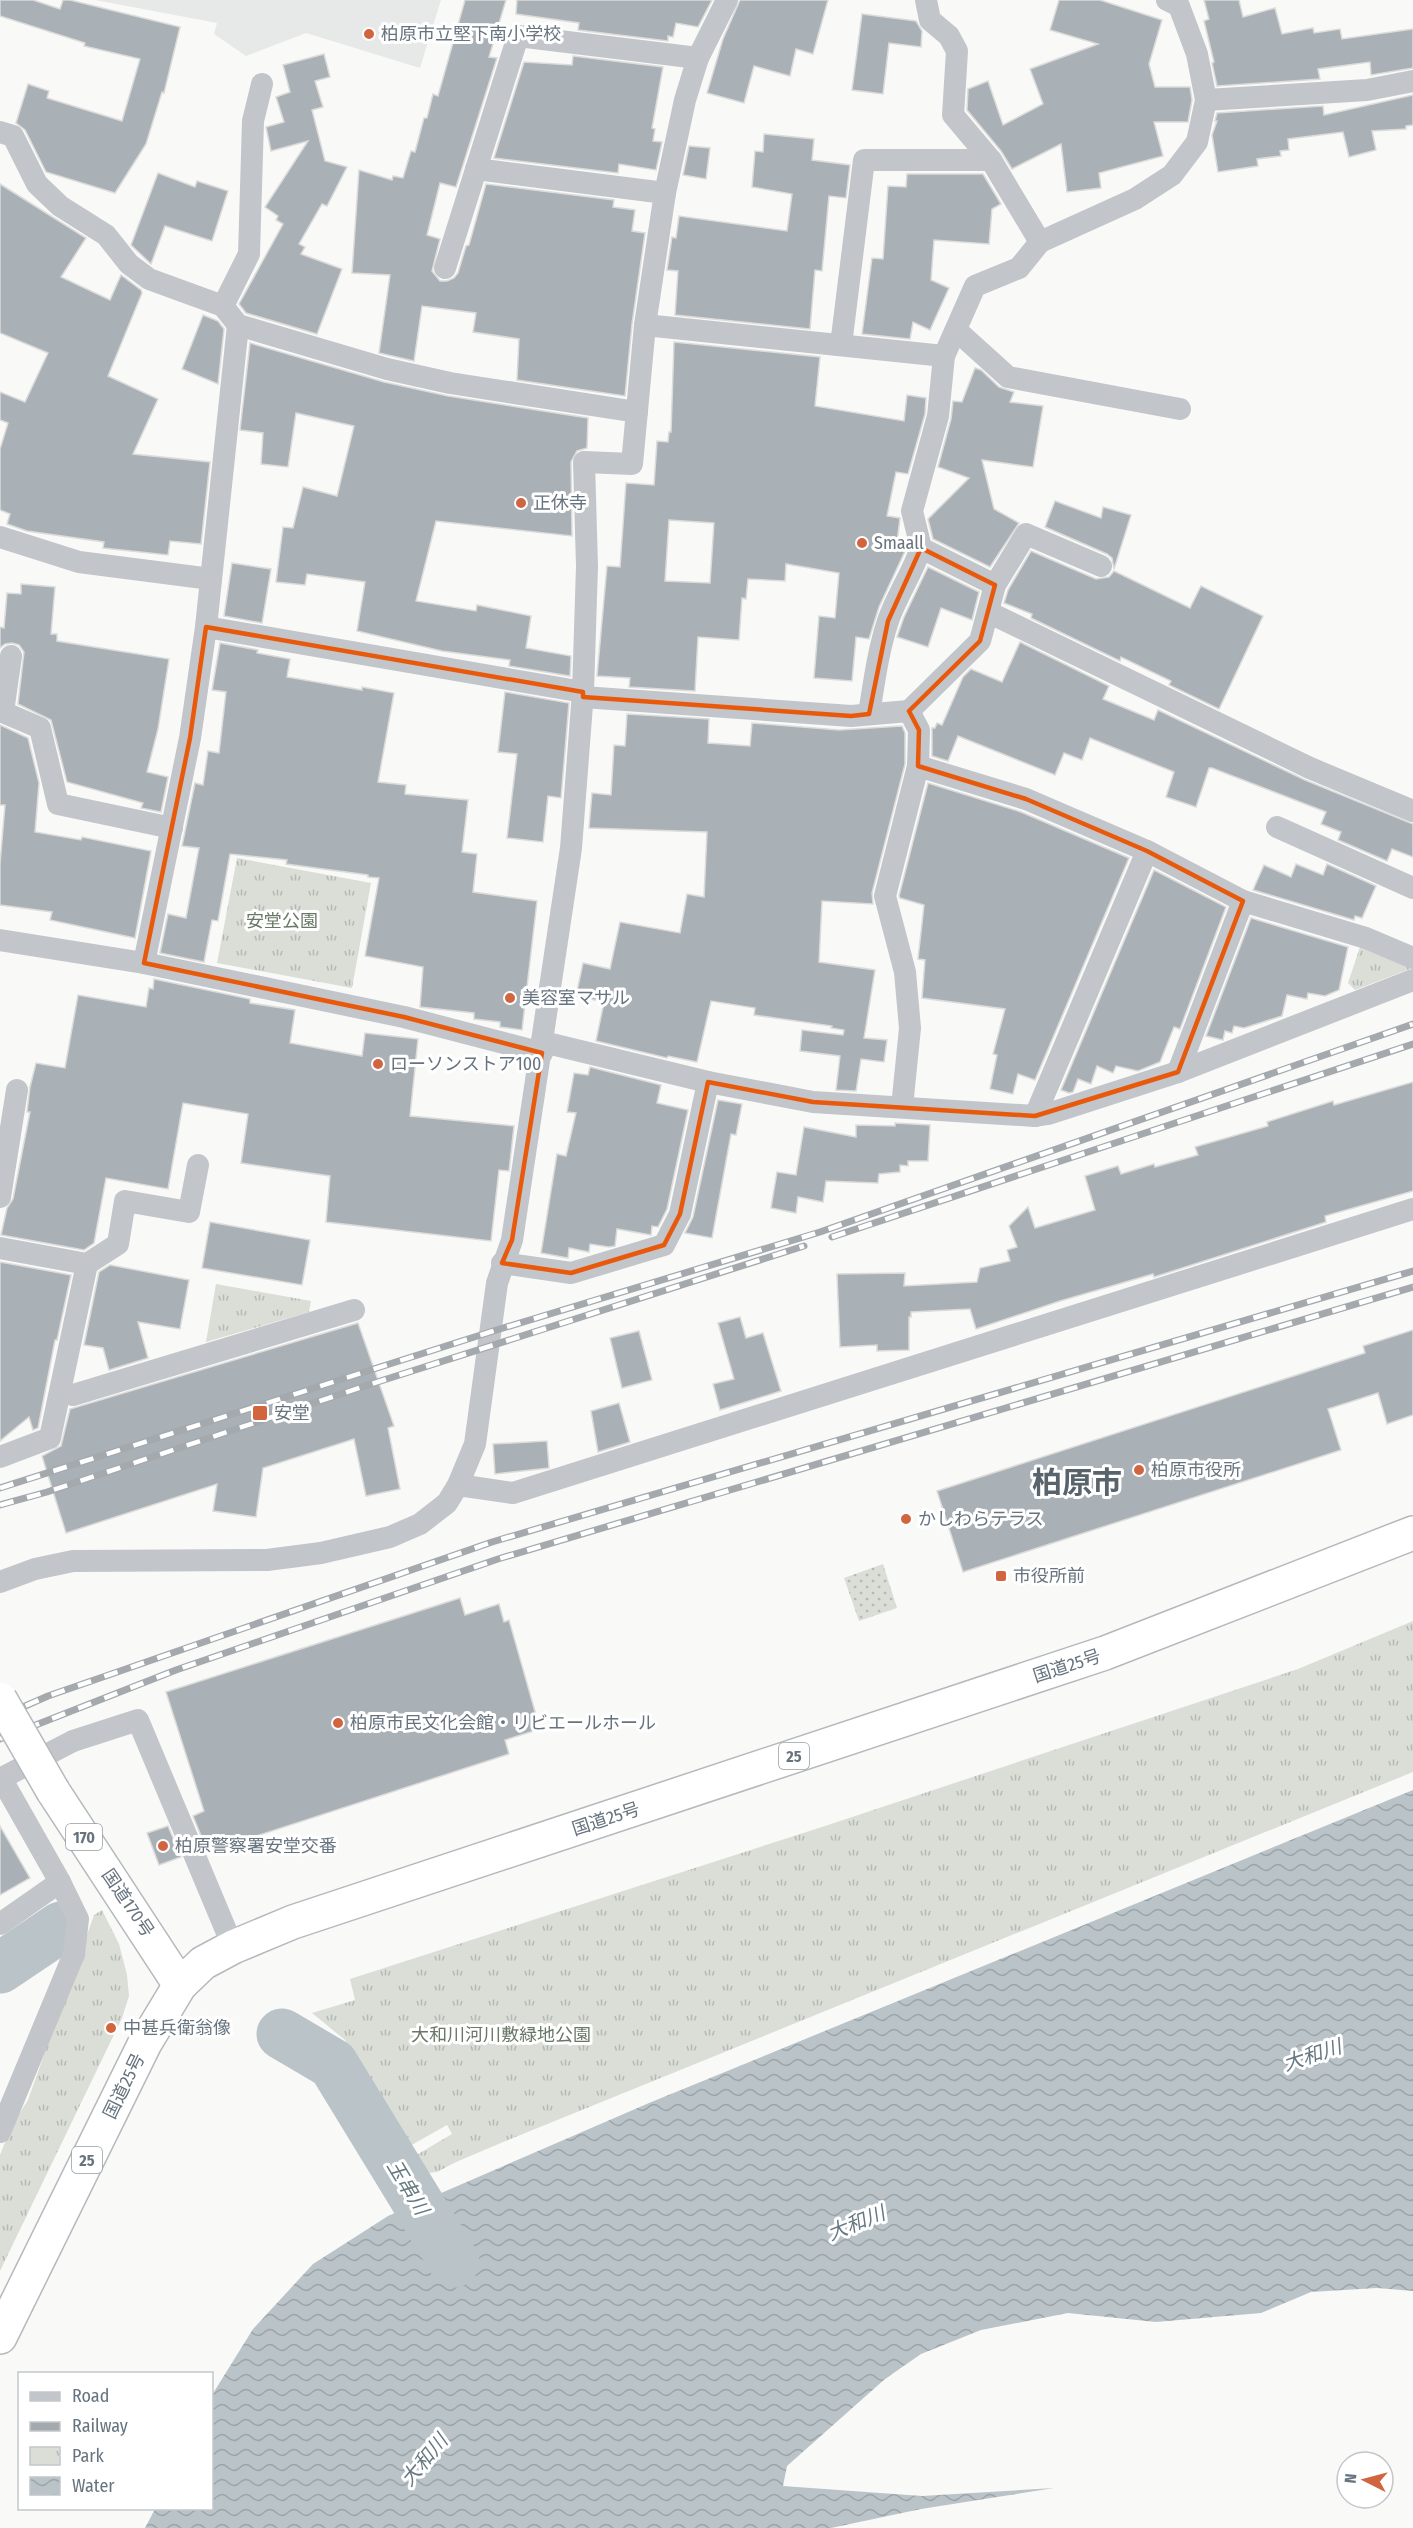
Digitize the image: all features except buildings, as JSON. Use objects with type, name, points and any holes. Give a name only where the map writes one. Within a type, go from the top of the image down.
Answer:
[{"type":"highway","name":"国道25号","points":[[0,2337],[145,2043],[180,1985],[203,1964],[233,1947],[293,1922],[1105,1653],[1413,1533]]},
{"type":"highway","name":"国道170号","points":[[0,1699],[53,1791],[180,1985]]},
{"type":"street","points":[[0,1582],[35,1569],[74,1561],[267,1560],[321,1553],[390,1537],[420,1524],[447,1503],[458,1485],[475,1444],[497,1283],[502,1263],[512,1240],[571,848],[583,694],[587,566],[584,462],[632,464],[645,325],[665,193],[685,100],[698,58],[727,0]]},
{"type":"street","points":[[926,0],[930,20],[949,36],[957,51],[952,115],[991,160],[1040,242]]},
{"type":"street","points":[[870,714],[876,669],[888,621],[921,548],[912,512],[938,416],[944,356],[975,286],[1019,268],[1040,242],[1136,199],[1172,176],[1197,142],[1206,100],[1197,54],[1179,6],[1167,0]]},
{"type":"street","points":[[445,268],[518,36],[698,58]]},
{"type":"street","points":[[1206,100],[1367,90],[1413,81]]},
{"type":"street","points":[[223,306],[249,254],[253,121],[262,84]]},
{"type":"street","points":[[0,132],[13,136],[38,184],[60,206],[106,235],[136,269],[149,279],[223,306],[238,326],[387,369],[439,381],[636,412]]},
{"type":"street","points":[[841,345],[864,160],[991,160]]},
{"type":"street","points":[[476,169],[665,193]]},
{"type":"street","points":[[645,325],[944,356]]},
{"type":"street","points":[[144,963],[190,738],[206,627],[238,326]]},
{"type":"street","points":[[956,330],[1008,377],[1180,409]]},
{"type":"street","points":[[206,627],[583,694],[851,716],[909,711],[980,641],[995,585],[1026,534],[1101,566]]},
{"type":"street","points":[[0,537],[79,562],[211,579]]},
{"type":"street","points":[[921,548],[995,585]]},
{"type":"street","points":[[988,612],[1310,768],[1413,811]]},
{"type":"street","points":[[11,656],[3,712],[40,728],[58,804],[172,828]]},
{"type":"street","points":[[902,1107],[910,1028],[905,972],[885,897],[918,766],[919,730],[909,711]]},
{"type":"street","points":[[918,766],[1026,799],[1147,851],[1243,901],[1366,938],[1413,958]]},
{"type":"street","points":[[1277,827],[1413,888]]},
{"type":"street","points":[[1035,1116],[1147,851]]},
{"type":"street","points":[[1178,1072],[1243,901]]},
{"type":"street","points":[[0,940],[144,963],[813,1102],[1035,1116],[1048,1114],[1178,1072],[1413,980]]},
{"type":"street","points":[[502,1263],[571,1273],[664,1245],[680,1214],[708,1082]]},
{"type":"street","points":[[0,1197],[17,1090]]},
{"type":"street","points":[[0,1248],[87,1264],[118,1244],[125,1201],[189,1212],[198,1165]]},
{"type":"street","points":[[458,1485],[513,1493],[1413,1209]]},
{"type":"street","points":[[0,1457],[50,1438],[87,1264]]},
{"type":"street","points":[[73,1395],[354,1310]]},
{"type":"street","points":[[0,2132],[74,1953],[78,1919],[60,1882],[0,1779],[73,1741],[138,1720],[233,1947]]},
{"type":"street","points":[[0,1924],[60,1882]]},
{"type":"highlighted area","points":[[921,548],[995,585],[980,641],[909,711],[919,730],[918,766],[1026,799],[1147,851],[1243,901],[1178,1072],[1035,1116],[813,1102],[708,1082],[680,1214],[664,1245],[571,1273],[502,1263],[512,1240],[542,1053],[404,1017],[144,963],[190,738],[206,627],[583,692],[583,697],[851,716],[869,714],[888,621]]},
{"type":"shaded area","name":"柏原市立堅下南小学校","points":[[95,0],[441,0],[420,68],[306,33],[246,56],[214,34],[217,23]]},
{"type":"green space","name":"安堂公園","points":[[237,858],[371,883],[352,988],[217,963]]},
{"type":"green space","points":[[1361,944],[1411,961],[1410,969],[1355,990],[1348,983]]},
{"type":"green space","points":[[216,1284],[311,1301],[309,1312],[206,1342]]},
{"type":"green space","points":[[883,1564],[897,1608],[859,1621],[844,1578]]},
{"type":"green space","name":"大和川河川敷緑地公園","points":[[1413,1621],[1413,1772],[508,2140],[437,2172],[428,2173],[413,2157],[452,2134],[447,2125],[408,2147],[345,2040],[312,2013],[355,2000],[350,1979],[825,1826],[1298,1669]]},
{"type":"green space","points":[[102,1910],[119,1944],[127,1975],[129,1996],[122,2018],[0,2271],[0,2155],[11,2127],[28,2100],[94,1915]]},
{"type":"water","name":"大和川","points":[[1413,1790],[1413,2291],[1377,2288],[1311,2292],[1261,2313],[1156,2322],[1068,2313],[981,2330],[921,2354],[885,2379],[787,2466],[783,2486],[922,2496],[1054,2488],[921,2509],[831,2528],[145,2528],[154,2510],[213,2510],[213,2393],[253,2329],[313,2264],[388,2216],[649,2103]]},
{"type":"waterway","name":"玉串川","points":[[0,1968],[61,1927]]},
{"type":"waterway","name":"玉串川","points":[[282,2034],[333,2064],[454,2262]]},
{"type":"railway","points":[[0,1488],[490,1332],[820,1232],[1413,1024]]},
{"type":"railway","points":[[832,1237],[1413,1044]]},
{"type":"railway","points":[[0,1505],[47,1492],[368,1385],[804,1246]]},
{"type":"railway","points":[[0,1717],[48,1696],[492,1542],[1413,1271]]},
{"type":"railway","points":[[0,1739],[176,1670],[498,1559],[1413,1287]]},
{"type":"place","name":"柏原市立堅下南小学校","points":[[369,34]]},
{"type":"place","name":"正休寺","points":[[521,503]]},
{"type":"place","name":"Smaall","points":[[862,543]]},
{"type":"place","name":"美容室マサル","points":[[510,998]]},
{"type":"place","name":"ローソンストア100","points":[[378,1064]]},
{"type":"place","name":"安堂","points":[[260,1413]]},
{"type":"place","name":"柏原市役所","points":[[1139,1470]]},
{"type":"place","name":"かしわらテラス","points":[[906,1519]]},
{"type":"place","name":"市役所前","points":[[1001,1576]]},
{"type":"place","name":"柏原市民文化会館・リビエールホール","points":[[338,1723]]},
{"type":"place","name":"柏原警察署安堂交番","points":[[163,1846]]},
{"type":"place","name":"中甚兵衛翁像","points":[[111,2028]]},
{"type":"district","name":"柏原市","points":[[1077,1483]]}]
